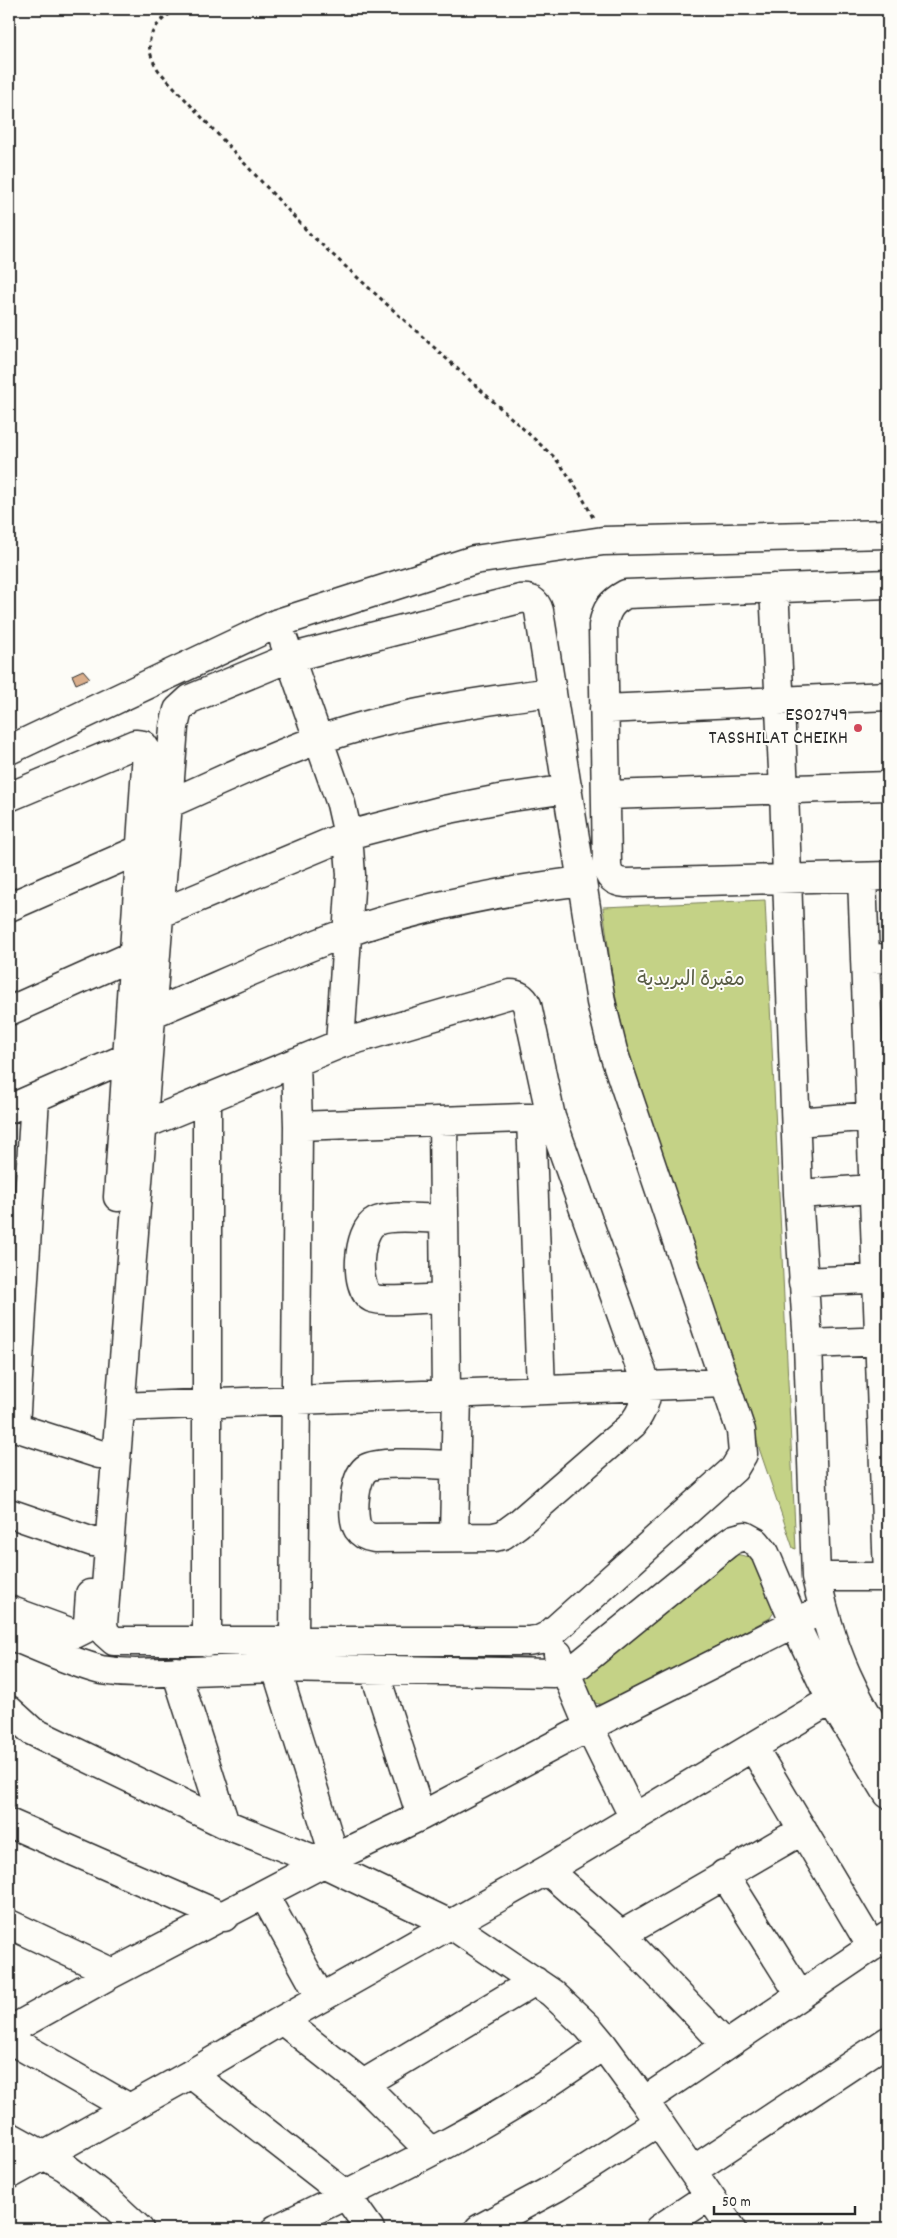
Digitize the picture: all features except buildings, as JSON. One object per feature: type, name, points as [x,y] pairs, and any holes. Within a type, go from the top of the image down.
[{"type":"street","points":[[9,750],[278,623],[474,560],[603,541],[888,534]]},
{"type":"street","points":[[816,1577],[888,1576],[875,876],[618,882],[612,879],[608,872],[603,626],[605,612],[614,601],[626,594],[888,584]]},
{"type":"street","points":[[774,588],[778,701],[784,790],[798,1194],[808,1344],[816,1577],[823,1608],[852,1687],[888,1750]]},
{"type":"street","points":[[525,598],[535,603],[539,611],[602,1002],[613,1051],[743,1439],[743,1454],[740,1462],[549,1635],[541,1639],[528,1641],[118,1642],[110,1639],[105,1633],[103,1624],[175,718],[183,704],[289,658],[525,598]]},
{"type":"street","points":[[278,623],[341,804],[348,835],[351,857],[340,1044]]},
{"type":"street","points":[[168,804],[318,740],[428,712],[552,692]]},
{"type":"street","points":[[604,709],[888,696]]},
{"type":"street","points":[[9,797],[135,744],[142,745],[147,755],[139,850],[128,1057],[88,1623],[85,1630],[75,1634],[9,1610]]},
{"type":"street","points":[[607,795],[888,786]]},
{"type":"street","points":[[160,914],[348,835],[444,810],[505,798],[568,789]]},
{"type":"street","points":[[9,907],[139,850]]},
{"type":"street","points":[[151,1014],[347,933],[464,900],[510,891],[582,881]]},
{"type":"street","points":[[9,1011],[134,956]]},
{"type":"street","points":[[143,1125],[340,1044],[516,994],[528,1005],[541,1117],[541,1390]]},
{"type":"street","points":[[9,1109],[128,1057]]},
{"type":"street","points":[[294,1642],[298,1126],[296,1062]]},
{"type":"street","points":[[35,1098],[12,1426],[99,1454]]},
{"type":"street","points":[[206,1642],[207,1098]]},
{"type":"street","points":[[796,1122],[880,1115]]},
{"type":"street","points":[[298,1126],[541,1117]]},
{"type":"street","points":[[455,1465],[380,1464],[366,1468],[357,1480],[355,1516],[359,1531],[368,1537],[454,1538],[494,1537],[511,1530],[633,1424],[642,1411],[647,1386],[541,1117]]},
{"type":"street","points":[[443,1121],[445,1298],[455,1465],[454,1538]]},
{"type":"street","points":[[798,1194],[881,1189]]},
{"type":"street","points":[[444,1219],[382,1219],[370,1224],[363,1236],[360,1279],[363,1291],[378,1300],[445,1298]]},
{"type":"street","points":[[803,1282],[883,1278]]},
{"type":"street","points":[[808,1344],[884,1341]]},
{"type":"street","points":[[120,1406],[725,1383]]},
{"type":"street","points":[[9,1513],[93,1542]]},
{"type":"street","points":[[9,1635],[102,1670],[136,1673],[276,1668],[553,1673],[565,1671],[580,1664],[727,1544],[740,1537],[751,1538],[761,1546],[831,1700],[888,1794]]},
{"type":"street","points":[[9,2031],[113,1973],[823,1608]]},
{"type":"street","points":[[549,1635],[589,1727],[634,1818]]},
{"type":"street","points":[[276,1668],[329,1861]]},
{"type":"street","points":[[176,1671],[225,1824]]},
{"type":"street","points":[[374,1671],[421,1816]]},
{"type":"street","points":[[9,2175],[191,2074],[282,2020],[547,1870],[831,1700]]},
{"type":"street","points":[[9,1710],[32,1731],[225,1824],[329,1861],[450,1924],[535,1982],[570,2009],[603,2045],[732,2229]]},
{"type":"street","points":[[480,2229],[558,2187],[651,2111],[726,2045],[880,1942],[803,1830],[753,1747]]},
{"type":"street","points":[[9,1823],[224,1916]]},
{"type":"street","points":[[621,1936],[724,1874],[803,1830]]},
{"type":"street","points":[[547,1870],[621,1936],[726,2045]]},
{"type":"street","points":[[724,1874],[800,1995]]},
{"type":"street","points":[[264,1896],[321,1998]]},
{"type":"street","points":[[9,1924],[113,1973]]},
{"type":"street","points":[[363,2084],[535,1982]]},
{"type":"street","points":[[282,2020],[363,2084],[430,2151]]},
{"type":"street","points":[[9,2039],[129,2108]]},
{"type":"street","points":[[692,2171],[888,2041]]},
{"type":"street","points":[[276,2229],[346,2195],[522,2101],[603,2045]]},
{"type":"street","points":[[191,2074],[346,2195],[370,2229]]},
{"type":"street","points":[[9,2136],[87,2183],[139,2229]]},
{"type":"street","points":[[659,2229],[709,2196]]},
{"type":"path","points":[[177,9],[155,26],[148,44],[152,59],[159,71],[310,234],[554,458],[565,470],[582,495],[603,541]]},
{"type":"green space","name":"مقبرة البريدية","points":[[765,900],[796,1549],[793,1548],[633,1078],[613,984],[603,907]]},
{"type":"green space","points":[[730,1553],[750,1557],[757,1566],[774,1612],[770,1618],[604,1705],[595,1703],[582,1675]]},
{"type":"place","name":"ES02749 TASSHILAT CHEIKH","points":[[858,728]]}]
